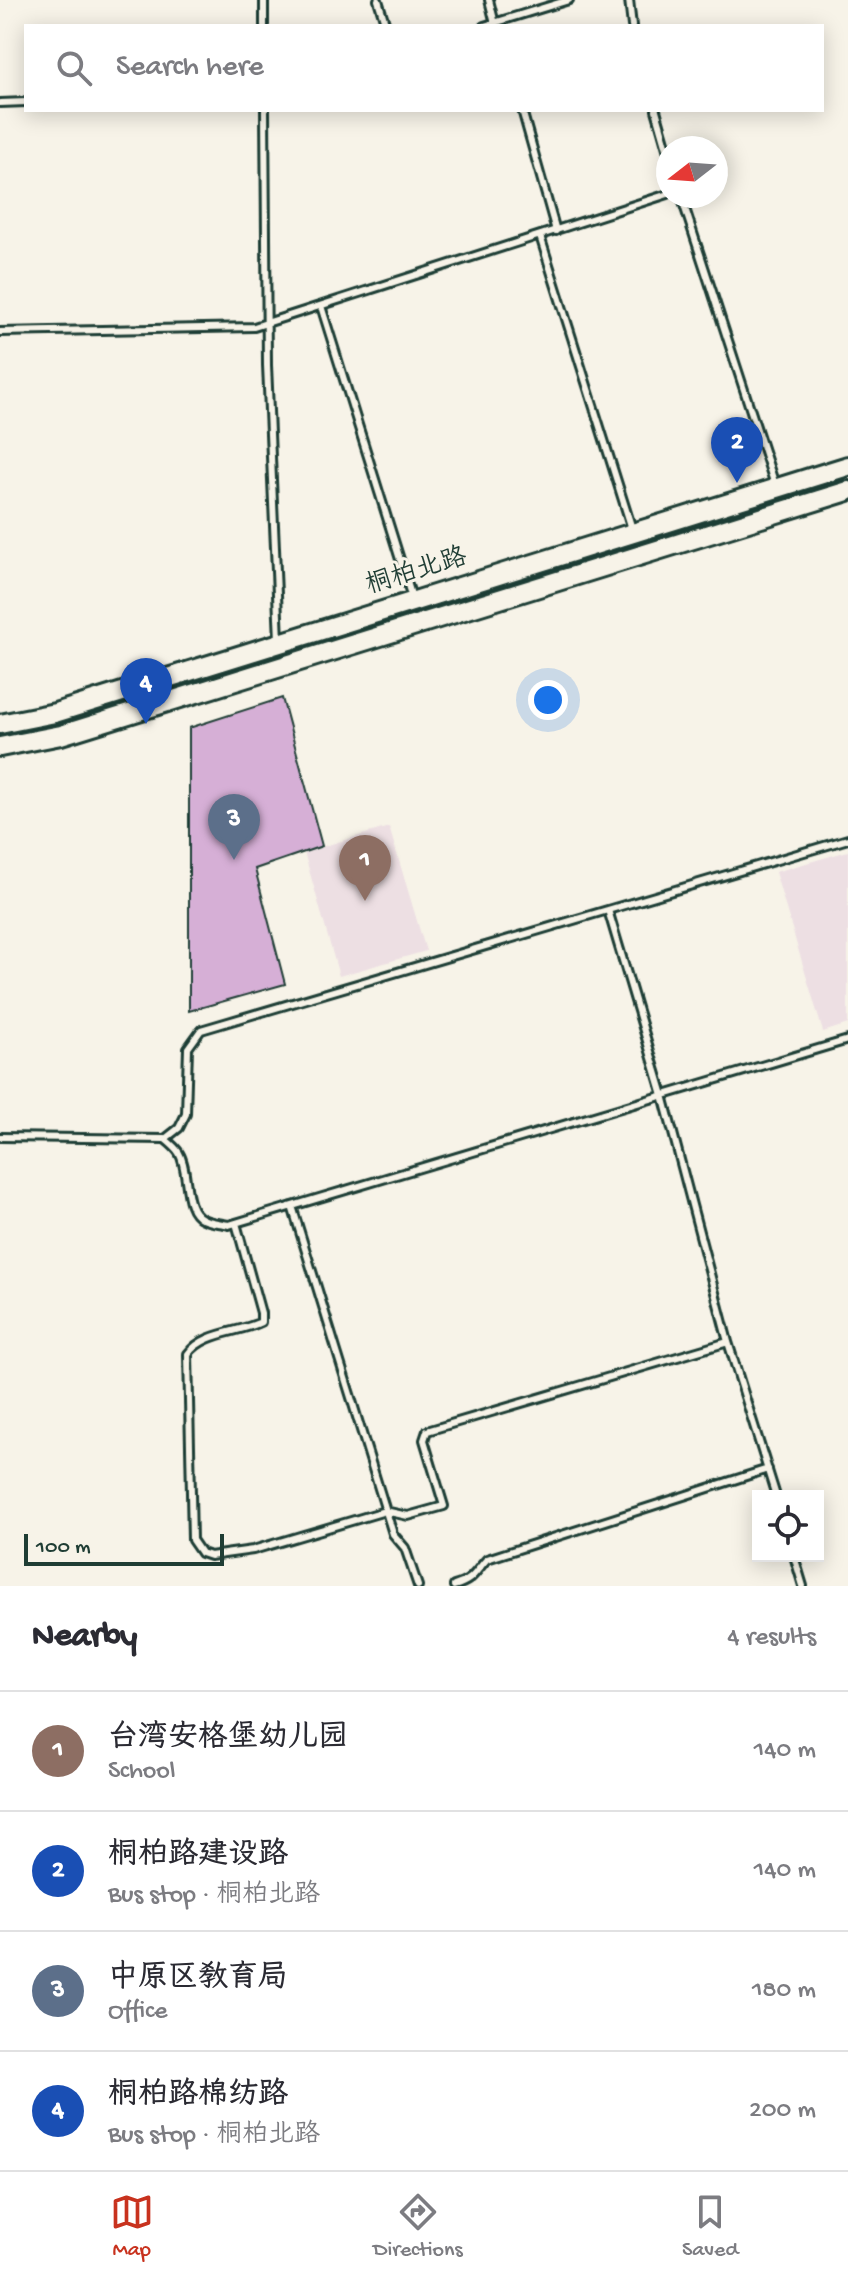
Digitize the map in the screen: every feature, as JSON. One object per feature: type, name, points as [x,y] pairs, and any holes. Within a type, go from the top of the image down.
[{"type":"main road","name":"桐柏北路","points":[[0,724],[55,713],[848,466]]},
{"type":"main road","name":"桐柏北路","points":[[0,747],[61,735],[848,491]]},
{"type":"lane","points":[[264,0],[264,24]]},
{"type":"lane","points":[[378,0],[385,24]]},
{"type":"lane","points":[[489,0],[495,24],[569,0]]},
{"type":"lane","points":[[629,0],[632,24]]},
{"type":"lane","points":[[0,103],[24,102]]},
{"type":"lane","points":[[265,112],[266,324],[279,643]]},
{"type":"lane","points":[[523,112],[556,231]]},
{"type":"lane","points":[[657,112],[663,136]]},
{"type":"lane","points":[[0,332],[254,327],[656,198]]},
{"type":"lane","points":[[685,208],[776,488]]},
{"type":"lane","points":[[540,236],[633,533]]},
{"type":"lane","points":[[321,306],[413,601]]},
{"type":"lane","points":[[0,1137],[165,1139],[179,1128],[186,1114],[188,1048],[201,1030],[848,839]]},
{"type":"lane","points":[[608,910],[663,1095],[728,1342],[774,1490]]},
{"type":"lane","points":[[165,1139],[179,1153],[195,1214],[229,1225],[848,1040]]},
{"type":"lane","points":[[292,1206],[385,1511],[393,1534],[405,1548],[418,1586]]},
{"type":"lane","points":[[236,1223],[261,1322],[203,1340],[193,1346],[188,1354],[192,1540],[201,1553],[210,1556],[253,1550],[385,1511],[408,1516],[444,1506],[424,1440],[427,1431],[728,1342]]},
{"type":"lane","points":[[454,1586],[474,1577],[487,1559],[768,1469]]},
{"type":"lane","points":[[796,1562],[803,1586]]},
{"type":"shaded area","points":[[389,827],[426,951],[339,976],[304,852]]},
{"type":"shaded area","points":[[848,851],[848,1024],[823,1032],[775,872]]},
{"type":"building","points":[[282,698],[322,846],[255,869],[285,984],[189,1011],[189,728]]},
{"type":"place","name":"桐柏路建设路","points":[[737,483]]},
{"type":"place","name":"桐柏路棉纺路","points":[[146,724]]},
{"type":"place","name":"中原区教育局","points":[[234,860]]},
{"type":"place","name":"台湾安格堡幼儿园","points":[[365,901]]}]
